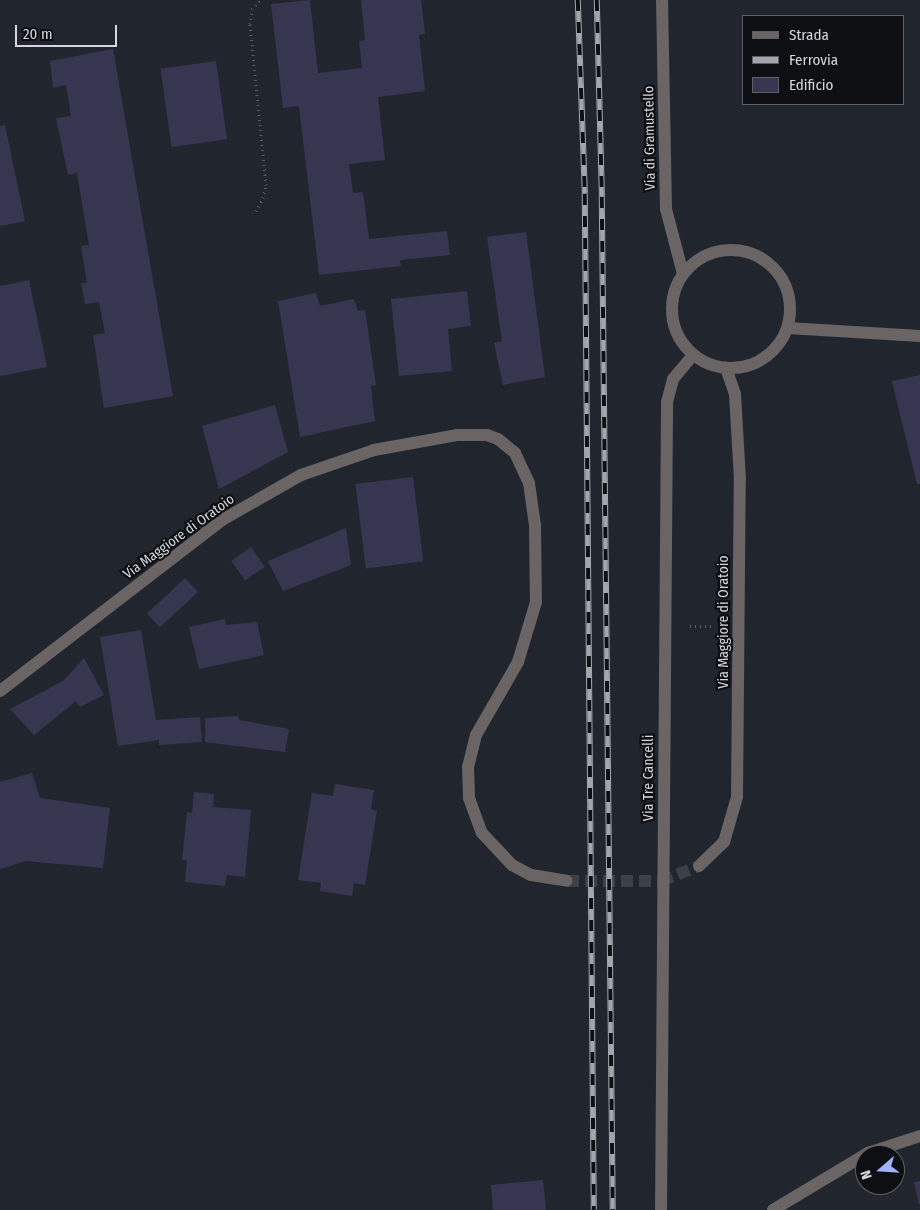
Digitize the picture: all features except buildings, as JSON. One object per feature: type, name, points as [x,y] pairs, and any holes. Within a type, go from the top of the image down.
[{"type":"street","name":"Via di Gramustello","points":[[662,0],[666,209],[682,274]]},
{"type":"street","points":[[720,251],[748,252],[765,260],[778,274],[787,290],[790,309],[788,328],[768,355],[754,364],[726,368],[707,363],[693,355],[682,342],[673,317],[675,290],[682,274],[695,262],[720,251]]},
{"type":"street","points":[[788,328],[920,336]]},
{"type":"street","name":"Via Tre Cancelli","points":[[661,1210],[667,402],[673,379],[693,355]]},
{"type":"street","name":"Via Maggiore di Oratoio","points":[[700,866],[719,849],[734,815],[739,626],[738,431],[735,394],[726,368]]},
{"type":"street","name":"Via Maggiore di Oratoio","points":[[0,691],[222,520],[301,475],[374,450],[457,435],[488,435],[498,439],[515,453],[529,483],[535,525],[536,602],[518,662],[476,734],[468,767],[469,798],[482,833],[512,865],[531,876],[567,881]]},
{"type":"street","points":[[773,1210],[868,1153],[920,1136]]},
{"type":"path","points":[[256,211],[263,198],[266,185],[250,24],[252,9],[260,0]]},
{"type":"path","points":[[664,626],[739,626]]},
{"type":"tunnel","points":[[567,881],[661,881],[699,866]]},
{"type":"railway","points":[[578,0],[585,194],[594,1210]]},
{"type":"railway","points":[[597,0],[602,197],[613,1210]]}]
